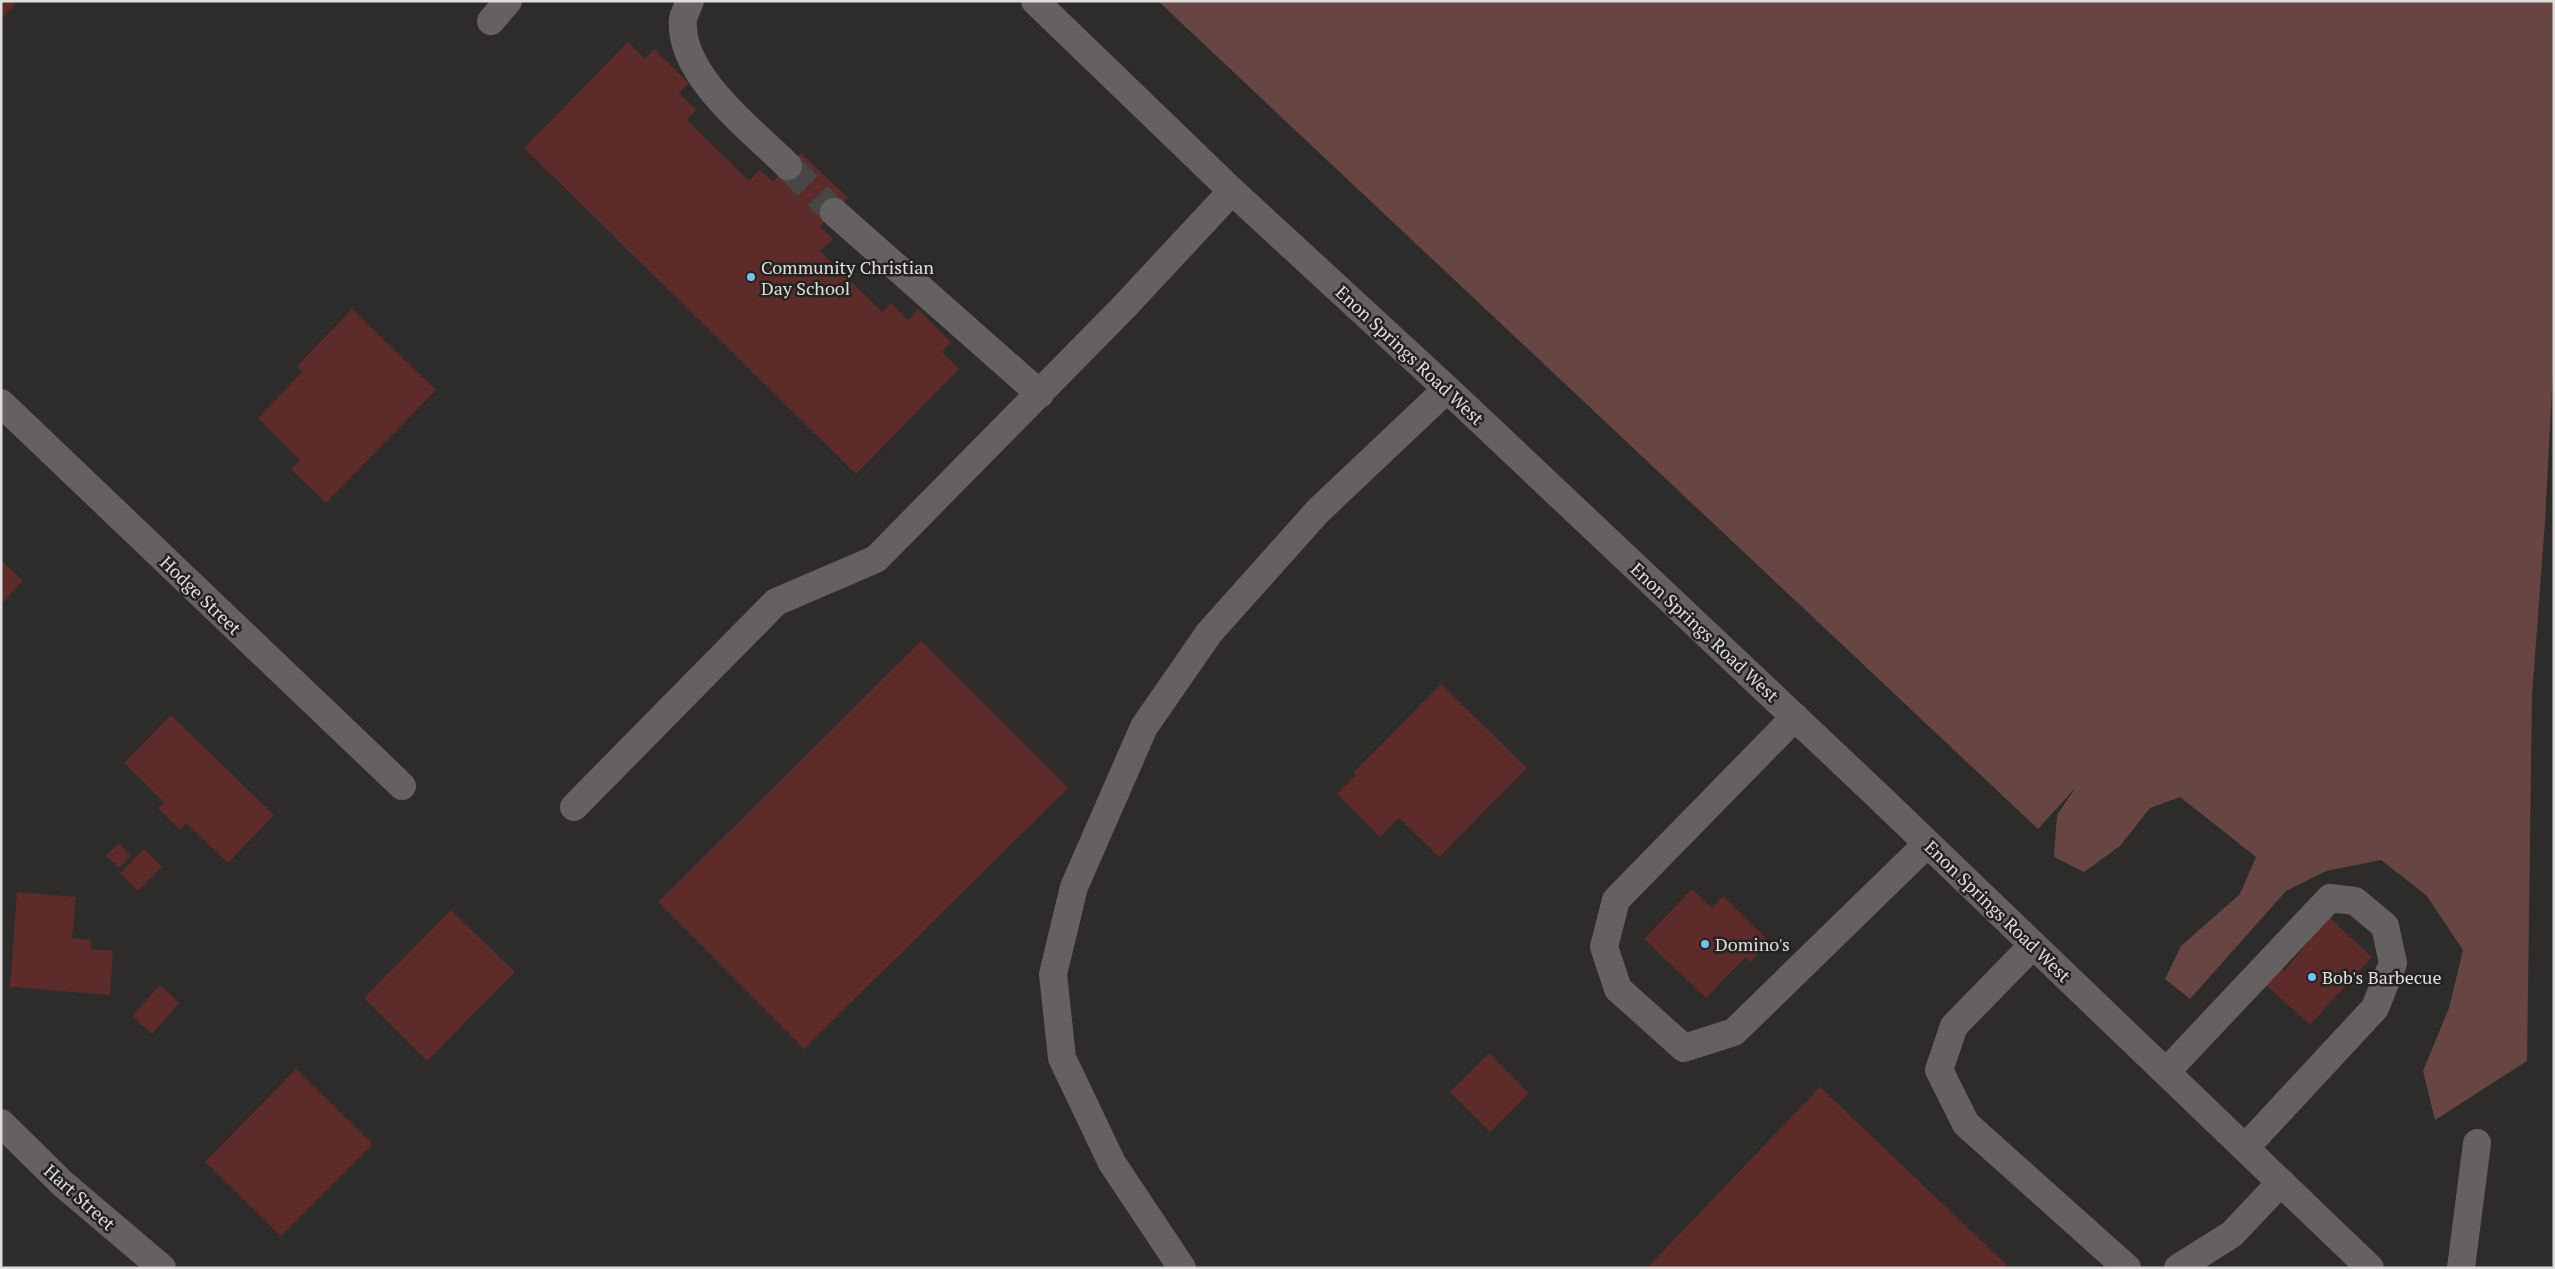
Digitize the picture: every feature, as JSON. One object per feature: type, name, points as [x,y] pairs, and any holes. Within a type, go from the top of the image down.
[{"type":"street","points":[[690,1],[683,18],[685,37],[689,55],[705,84],[788,166]]},
{"type":"street","name":"Enon Springs Road West","points":[[1035,1],[1232,191],[1447,389],[1796,717],[2370,1268]]},
{"type":"street","points":[[574,808],[776,602],[876,559],[1040,394],[1232,191]]},
{"type":"street","points":[[834,212],[1040,394]]},
{"type":"street","points":[[1182,1268],[1112,1163],[1062,1058],[1053,974],[1074,888],[1144,727],[1209,633],[1318,511],[1447,389]]},
{"type":"street","name":"Hodge Street","points":[[1,403],[402,786]]},
{"type":"street","points":[[1796,717],[1616,900],[1604,947],[1618,990],[1684,1048],[1734,1032],[1927,844]]},
{"type":"street","points":[[2166,1072],[2330,898],[2355,901],[2385,926],[2393,963],[2375,1008],[2245,1148]]},
{"type":"street","points":[[2033,945],[1954,1026],[1939,1070],[1966,1124],[2127,1268]]},
{"type":"street","name":"Hart Street","points":[[1,1123],[63,1184],[162,1268]]},
{"type":"street","points":[[2461,1268],[2477,1143]]},
{"type":"street","points":[[2178,1268],[2232,1234],[2281,1182]]},
{"type":"shaded area","points":[[1158,1],[2554,1],[2554,351],[2545,521],[2532,696],[2527,1061],[2435,1120],[2423,1071],[2449,1008],[2463,950],[2426,895],[2381,860],[2326,871],[2286,891],[2190,999],[2165,979],[2181,946],[2240,894],[2256,857],[2180,797],[2150,808],[2120,846],[2084,872],[2054,857],[2057,815],[2076,787],[2038,829]]},
{"type":"building","points":[[1,1],[18,1],[1,19]]},
{"type":"building","name":"Community Christian Day School","points":[[628,42],[645,59],[654,49],[689,83],[679,93],[696,110],[687,120],[749,181],[760,170],[773,181],[801,153],[848,198],[820,226],[833,239],[820,251],[882,312],[891,303],[908,320],[918,309],[951,342],[942,352],[959,369],[856,474],[524,148]]},
{"type":"building","points":[[352,309],[436,390],[326,503],[291,469],[300,460],[258,418],[302,372],[297,366]]},
{"type":"building","points":[[1,560],[23,581],[1,604]]},
{"type":"building","points":[[921,641],[1068,788],[804,1049],[658,902]]},
{"type":"building","points":[[1441,684],[1527,768],[1439,857],[1399,818],[1380,837],[1337,794],[1356,775],[1354,772]]},
{"type":"building","points":[[171,715],[274,815],[228,863],[186,823],[180,830],[158,808],[164,802],[124,763]]},
{"type":"building","points":[[119,843],[131,856],[119,868],[106,856]]},
{"type":"building","points":[[144,849],[162,867],[138,891],[120,873]]},
{"type":"building","name":"Domino's","points":[[1692,889],[1712,908],[1723,896],[1766,938],[1756,948],[1760,952],[1750,962],[1746,957],[1706,998],[1644,939]]},
{"type":"building","points":[[17,892],[76,897],[72,938],[91,940],[91,949],[113,951],[110,995],[10,987]]},
{"type":"building","points":[[451,910],[515,972],[427,1061],[364,998]]},
{"type":"building","name":"Bob's Barbecue","points":[[2329,917],[2372,957],[2310,1025],[2265,984],[2280,967],[2284,971]]},
{"type":"building","points":[[160,985],[179,1003],[152,1034],[132,1016]]},
{"type":"building","points":[[1489,1053],[1529,1093],[1490,1132],[1450,1092]]},
{"type":"building","points":[[296,1069],[373,1144],[281,1236],[205,1162]]},
{"type":"building","points":[[1820,1087],[2006,1264],[2003,1268],[1647,1268]]},
{"type":"tunnel","points":[[788,166],[834,212]]},
{"type":"place","name":"Community Christian Day School","points":[[751,277]]},
{"type":"place","name":"Domino's","points":[[1705,944]]},
{"type":"place","name":"Bob's Barbecue","points":[[2312,977]]}]
